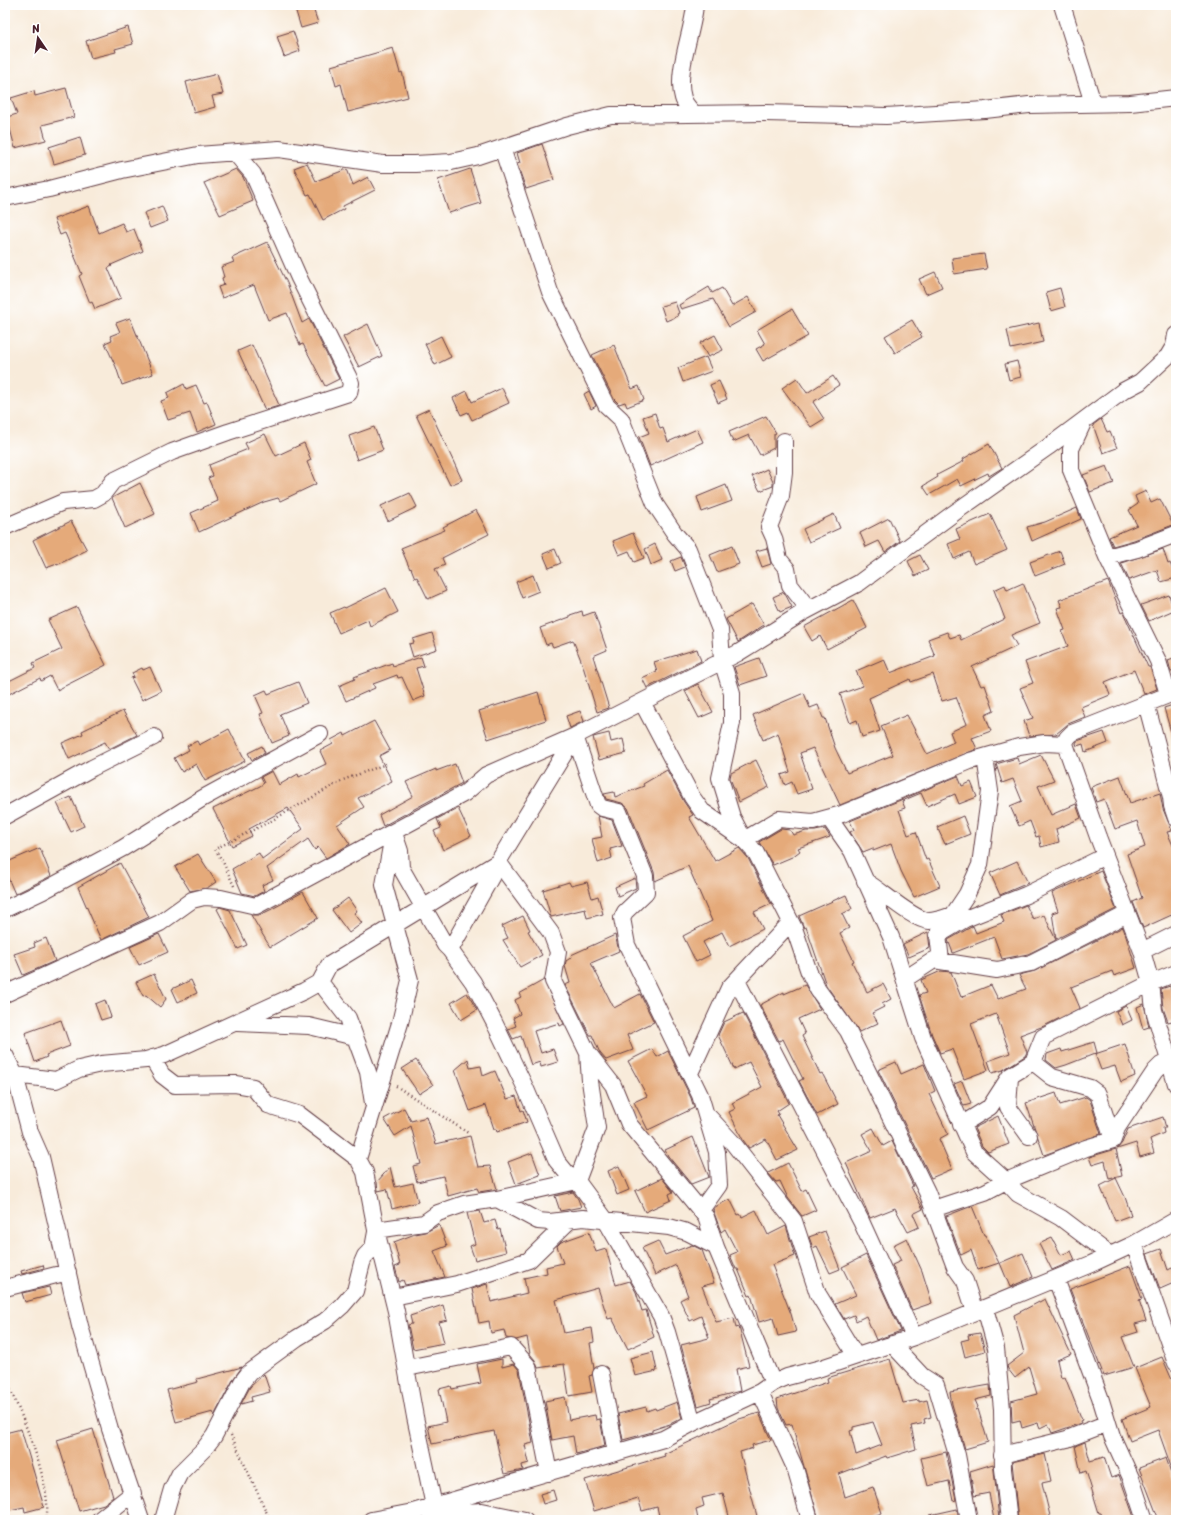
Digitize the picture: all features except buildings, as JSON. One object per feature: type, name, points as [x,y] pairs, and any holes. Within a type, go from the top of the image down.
[{"type":"street","points":[[693,113],[683,98],[682,77],[689,32],[694,18],[694,5]]},
{"type":"street","points":[[1062,5],[1093,104]]},
{"type":"street","points":[[5,198],[49,189],[122,170],[198,155],[236,154],[279,150],[383,164],[451,162],[478,156],[567,126],[611,115],[765,113],[886,116],[985,110],[1029,105],[1130,103],[1176,98]]},
{"type":"street","points":[[502,148],[550,292],[606,405],[621,419],[655,504],[675,534],[688,549],[720,630],[722,661],[732,694],[732,716],[720,778],[732,816],[744,840]]},
{"type":"street","points":[[5,527],[57,504],[94,498],[102,494],[114,481],[172,452],[228,432],[350,393],[351,383],[348,376],[299,278],[253,174],[236,154]]},
{"type":"street","points":[[5,994],[160,923],[192,900],[221,898],[256,906],[345,857],[394,833],[465,793],[486,775],[575,736],[738,653],[804,612],[859,583],[1123,391],[1140,382],[1168,356],[1174,346],[1176,335]]},
{"type":"street","points":[[1085,420],[1071,449],[1071,470],[1107,557],[1172,693],[1072,733],[1067,738],[1065,744],[1105,856],[1142,951],[1151,983],[1154,1010],[1172,1060],[1176,1084]]},
{"type":"street","points":[[784,441],[784,472],[781,496],[769,527],[774,538],[779,559],[787,569],[790,585],[804,603],[804,612]]},
{"type":"street","points":[[1107,557],[1137,549],[1176,534]]},
{"type":"street","points":[[642,702],[692,797],[702,812],[744,840],[756,853],[802,949],[809,972],[818,990],[848,1031],[927,1192],[955,1267],[965,1281],[980,1310],[996,1348],[1002,1409],[1002,1455],[1010,1520]]},
{"type":"street","points":[[1146,703],[1176,818]]},
{"type":"street","points":[[5,909],[43,891],[122,848],[203,798],[320,734]]},
{"type":"street","points":[[10,1076],[56,1080],[79,1069],[101,1064],[152,1058],[164,1055],[320,982],[329,965],[498,862],[575,736]]},
{"type":"street","points":[[575,736],[598,805],[602,808],[619,812],[645,876],[646,892],[625,912],[622,918],[628,944],[700,1095],[717,1152],[719,1185],[701,1210]]},
{"type":"street","points":[[5,816],[92,768],[154,737]]},
{"type":"street","points":[[744,840],[779,819],[813,822],[829,818],[970,760],[1019,747],[1045,743],[1065,744]]},
{"type":"street","points":[[928,921],[953,915],[967,894],[980,865],[990,791],[985,757]]},
{"type":"street","points":[[829,818],[852,851],[891,937],[923,1038],[974,1152],[1018,1194],[1062,1218],[1110,1255]]},
{"type":"street","points":[[394,833],[400,851],[401,868],[445,945],[472,982],[494,1022],[525,1087],[557,1161],[566,1172],[577,1181],[605,1219],[661,1316],[693,1423]]},
{"type":"street","points":[[358,1160],[410,980],[384,885],[394,833]]},
{"type":"street","points":[[938,935],[965,919],[1026,895],[1070,872],[1090,865],[1105,856]]},
{"type":"street","points":[[450,950],[499,863],[551,933],[558,952],[553,981],[588,1053],[612,1085],[629,1124],[706,1217],[795,1468],[810,1520]]},
{"type":"street","points":[[865,881],[877,888],[907,911],[928,921],[938,935],[941,961]]},
{"type":"street","points":[[905,979],[934,960],[997,970],[1030,962],[1127,914]]},
{"type":"street","points":[[690,1073],[729,988],[790,923]]},
{"type":"street","points":[[1142,951],[1176,934]]},
{"type":"street","points":[[961,1125],[990,1107],[1010,1076],[1033,1062],[1043,1037],[1151,983],[1176,973]]},
{"type":"street","points":[[736,981],[861,1221],[914,1337]]},
{"type":"street","points":[[320,982],[348,1018],[368,1072],[374,1107]]},
{"type":"street","points":[[234,1023],[309,1026],[355,1037]]},
{"type":"street","points":[[577,1181],[597,1128],[590,1081],[588,1053]]},
{"type":"street","points":[[5,1055],[10,1076],[30,1132],[41,1157],[80,1326],[108,1422],[141,1520]]},
{"type":"street","points":[[152,1058],[162,1076],[175,1085],[235,1084],[253,1087],[268,1105],[300,1114],[358,1160],[365,1172],[376,1230],[393,1296],[435,1513]]},
{"type":"street","points":[[1113,1140],[1117,1128],[1155,1071],[1161,1065],[1172,1060]]},
{"type":"street","points":[[1033,1062],[1052,1077],[1090,1088],[1098,1094],[1113,1140]]},
{"type":"street","points":[[1010,1076],[1008,1107],[1029,1136]]},
{"type":"street","points":[[706,1114],[733,1143],[794,1222],[818,1294],[856,1356]]},
{"type":"street","points":[[934,1209],[985,1192],[1006,1181],[1086,1148],[1113,1140]]},
{"type":"street","points":[[376,1230],[424,1223],[438,1213],[458,1206],[577,1181]]},
{"type":"street","points":[[497,1199],[538,1221],[550,1222],[571,1219],[605,1219],[669,1227],[687,1232],[716,1247]]},
{"type":"street","points":[[393,1296],[456,1284],[529,1260],[571,1219]]},
{"type":"street","points":[[435,1513],[549,1474],[663,1439],[787,1377],[914,1337],[1056,1279],[1110,1255],[1134,1244],[1176,1220]]},
{"type":"street","points":[[163,1520],[172,1489],[180,1473],[204,1449],[214,1436],[242,1382],[250,1373],[297,1338],[325,1322],[354,1291],[365,1256],[373,1248],[376,1230]]},
{"type":"street","points":[[1134,1244],[1176,1363]]},
{"type":"street","points":[[5,1288],[68,1272]]},
{"type":"street","points":[[1056,1279],[1108,1423],[1131,1478],[1145,1520]]},
{"type":"street","points":[[892,1344],[922,1376],[936,1385],[940,1394],[957,1455],[969,1520]]},
{"type":"street","points":[[407,1368],[511,1347],[528,1366],[549,1474]]},
{"type":"street","points":[[601,1374],[616,1453]]},
{"type":"street","points":[[1002,1455],[1067,1439],[1108,1423]]},
{"type":"street","points":[[99,1520],[133,1493]]},
{"type":"street","points":[[371,1520],[414,1512],[435,1513],[482,1511],[525,1520]]},
{"type":"path","points":[[241,903],[223,862],[214,849],[271,820],[343,780],[386,764]]},
{"type":"path","points":[[384,1073],[395,1086],[468,1132]]},
{"type":"path","points":[[5,1379],[15,1399],[35,1451],[47,1500],[46,1520]]},
{"type":"path","points":[[223,1418],[270,1520]]}]
